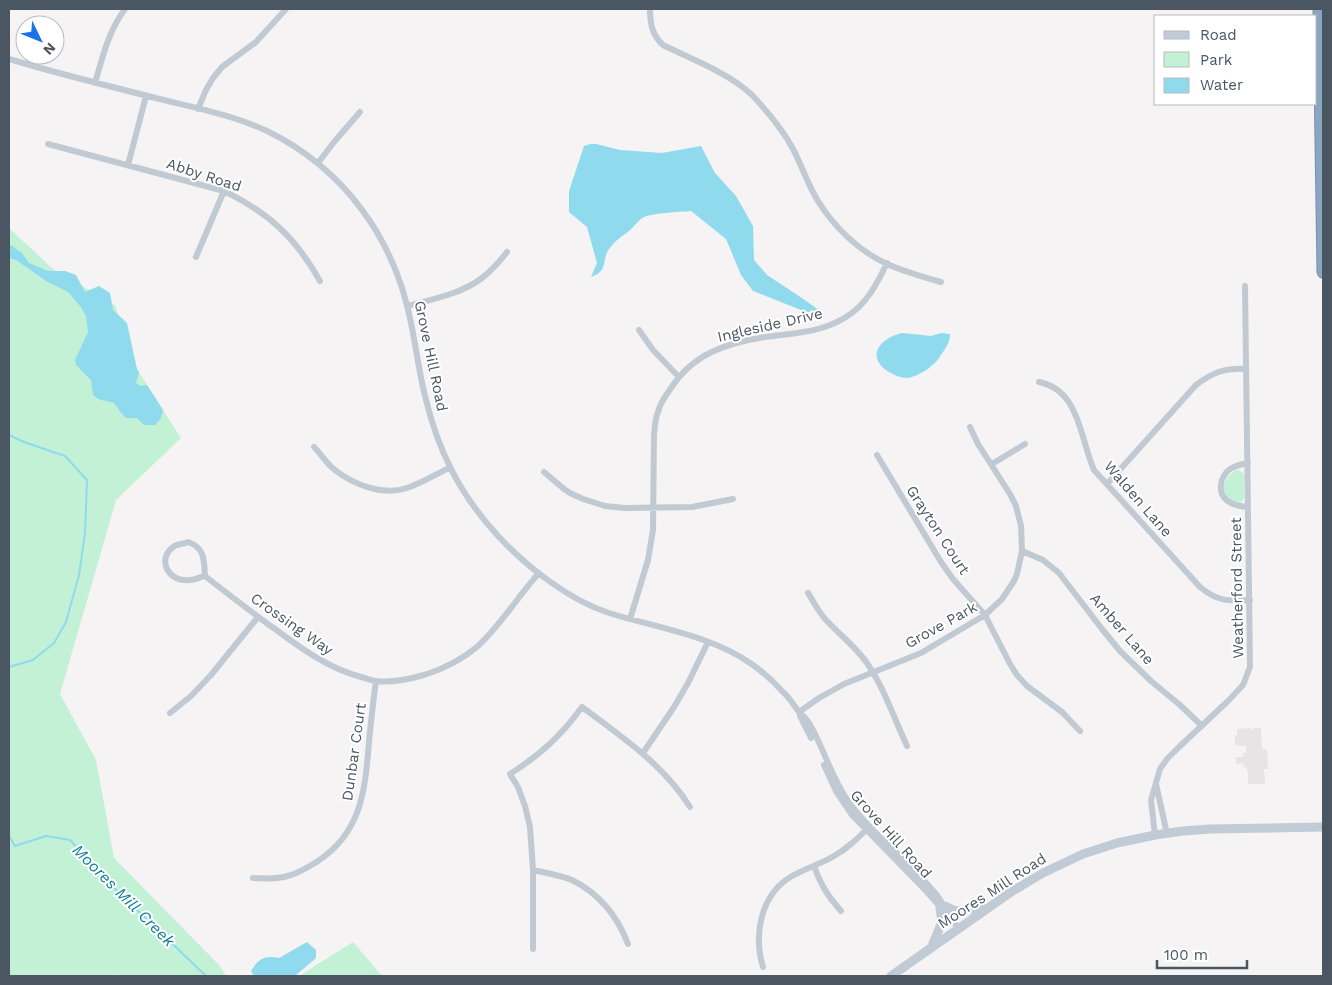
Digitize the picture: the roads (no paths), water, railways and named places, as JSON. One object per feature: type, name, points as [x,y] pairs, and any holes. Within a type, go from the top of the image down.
[{"type":"highway","points":[[1319,9],[1323,272]]},
{"type":"street","points":[[95,83],[110,32],[125,9]]},
{"type":"street","points":[[198,108],[209,84],[222,68],[256,42],[286,9]]},
{"type":"street","points":[[650,9],[651,27],[657,40],[663,45],[740,84],[760,104],[793,149],[817,200],[830,218],[856,244],[887,264],[941,282]]},
{"type":"street","name":"Grove Hill Road","points":[[9,59],[239,120],[266,130],[318,163],[346,190],[364,212],[392,261],[408,306],[424,395],[432,422],[449,468],[467,498],[485,521],[509,547],[560,589],[605,612],[680,632],[732,652],[768,677],[807,720],[843,794],[854,809],[868,827],[944,909],[958,928]]},
{"type":"street","points":[[128,165],[146,96]]},
{"type":"street","points":[[318,163],[360,112]]},
{"type":"street","name":"Abby Road","points":[[48,144],[224,191],[244,201],[278,226],[307,259],[320,281]]},
{"type":"street","points":[[196,257],[224,191]]},
{"type":"street","points":[[408,306],[446,296],[471,285],[483,277],[507,252]]},
{"type":"street","name":"Ingleside Drive","points":[[630,619],[648,560],[653,530],[654,434],[656,419],[660,406],[678,376],[704,357],[722,347],[820,329],[846,318],[867,298],[887,264]]},
{"type":"street","name":"Weatherford Street","points":[[1155,835],[1151,800],[1160,769],[1243,685],[1250,667],[1245,286]]},
{"type":"street","points":[[639,330],[652,350],[678,376]]},
{"type":"street","points":[[1107,484],[1196,385],[1212,374],[1222,370],[1232,368],[1246,369]]},
{"type":"street","name":"Walden Lane","points":[[1039,382],[1046,383],[1055,388],[1065,397],[1072,407],[1094,470],[1200,587],[1207,593],[1225,600],[1250,600]]},
{"type":"street","name":"Grove Park","points":[[799,712],[844,684],[921,653],[985,615],[1002,599],[1014,581],[1022,551],[1021,526],[1016,506],[970,427]]},
{"type":"street","points":[[992,464],[1025,444]]},
{"type":"street","points":[[314,447],[333,469],[352,481],[372,488],[386,490],[407,488],[449,468]]},
{"type":"street","name":"Grayton Court","points":[[877,454],[941,562],[953,579],[985,615],[1010,664],[1018,675],[1027,686],[1062,712],[1080,731]]},
{"type":"street","name":"Weatherford Street","points":[[1248,463],[1231,468],[1225,474],[1221,488],[1222,496],[1228,502],[1248,508]]},
{"type":"street","points":[[544,472],[564,489],[583,499],[604,506],[625,508],[701,506],[733,499]]},
{"type":"street","points":[[188,542],[194,544],[203,555],[205,576],[189,581],[176,579],[167,569],[166,563],[170,550],[174,546],[188,542]]},
{"type":"street","name":"Amber Lane","points":[[1022,551],[1049,563],[1059,573],[1120,651],[1202,726]]},
{"type":"street","name":"Crossing Way","points":[[205,576],[304,651],[342,671],[376,681],[412,678],[433,672],[465,655],[492,631],[539,573]]},
{"type":"street","points":[[808,593],[821,615],[858,651],[874,672],[907,746]]},
{"type":"street","points":[[170,713],[191,696],[211,675],[258,617]]},
{"type":"street","points":[[643,753],[684,691],[708,642]]},
{"type":"street","name":"Dunbar Court","points":[[253,878],[278,879],[306,869],[336,846],[349,829],[359,810],[366,782],[376,681]]},
{"type":"street","points":[[533,949],[533,870],[530,827],[518,787],[510,774],[532,760],[555,740],[582,707],[643,753],[662,771],[682,794],[690,807]]},
{"type":"street","points":[[1155,783],[1167,834]]},
{"type":"street","points":[[763,967],[759,952],[758,932],[767,902],[776,890],[787,880],[840,852],[854,842],[868,827]]},
{"type":"street","name":"Moores Mill Road","points":[[891,976],[1011,892],[1043,873],[1083,854],[1117,843],[1155,835],[1210,829],[1323,828]]},
{"type":"street","points":[[814,866],[821,885],[830,899],[842,911]]},
{"type":"street","points":[[533,870],[571,880],[590,891],[615,917],[628,944]]},
{"type":"street","points":[[932,946],[942,922],[944,909],[956,911],[988,908]]},
{"type":"water","points":[[590,144],[620,150],[662,153],[701,146],[715,173],[736,196],[753,226],[754,260],[767,275],[820,311],[806,312],[753,291],[741,275],[726,239],[691,211],[666,213],[642,218],[611,246],[602,269],[597,275],[591,277],[597,263],[587,227],[569,212],[569,191],[584,146]]},
{"type":"water","points":[[9,244],[22,253],[29,263],[48,271],[65,271],[76,275],[85,292],[99,286],[110,293],[113,310],[127,323],[139,373],[136,383],[140,386],[147,385],[163,410],[161,418],[155,425],[144,425],[137,418],[126,418],[114,403],[98,399],[93,395],[91,380],[76,365],[75,360],[88,332],[86,316],[68,292],[46,281],[16,260],[9,258]]},
{"type":"water","points":[[902,333],[931,336],[941,333],[950,334],[949,341],[938,360],[928,369],[907,378],[889,372],[878,360],[877,354],[878,348],[882,343],[894,335]]},
{"type":"water","points":[[307,942],[316,950],[316,958],[295,976],[254,976],[251,971],[256,963],[262,959],[270,957],[279,958]]},
{"type":"waterway","name":"Moores Mill Creek","points":[[9,435],[65,456],[87,480],[85,533],[79,575],[66,622],[54,643],[33,660],[9,667]]},
{"type":"waterway","name":"Moores Mill Creek","points":[[9,836],[15,846],[46,836],[70,840],[112,886],[206,976]]}]
